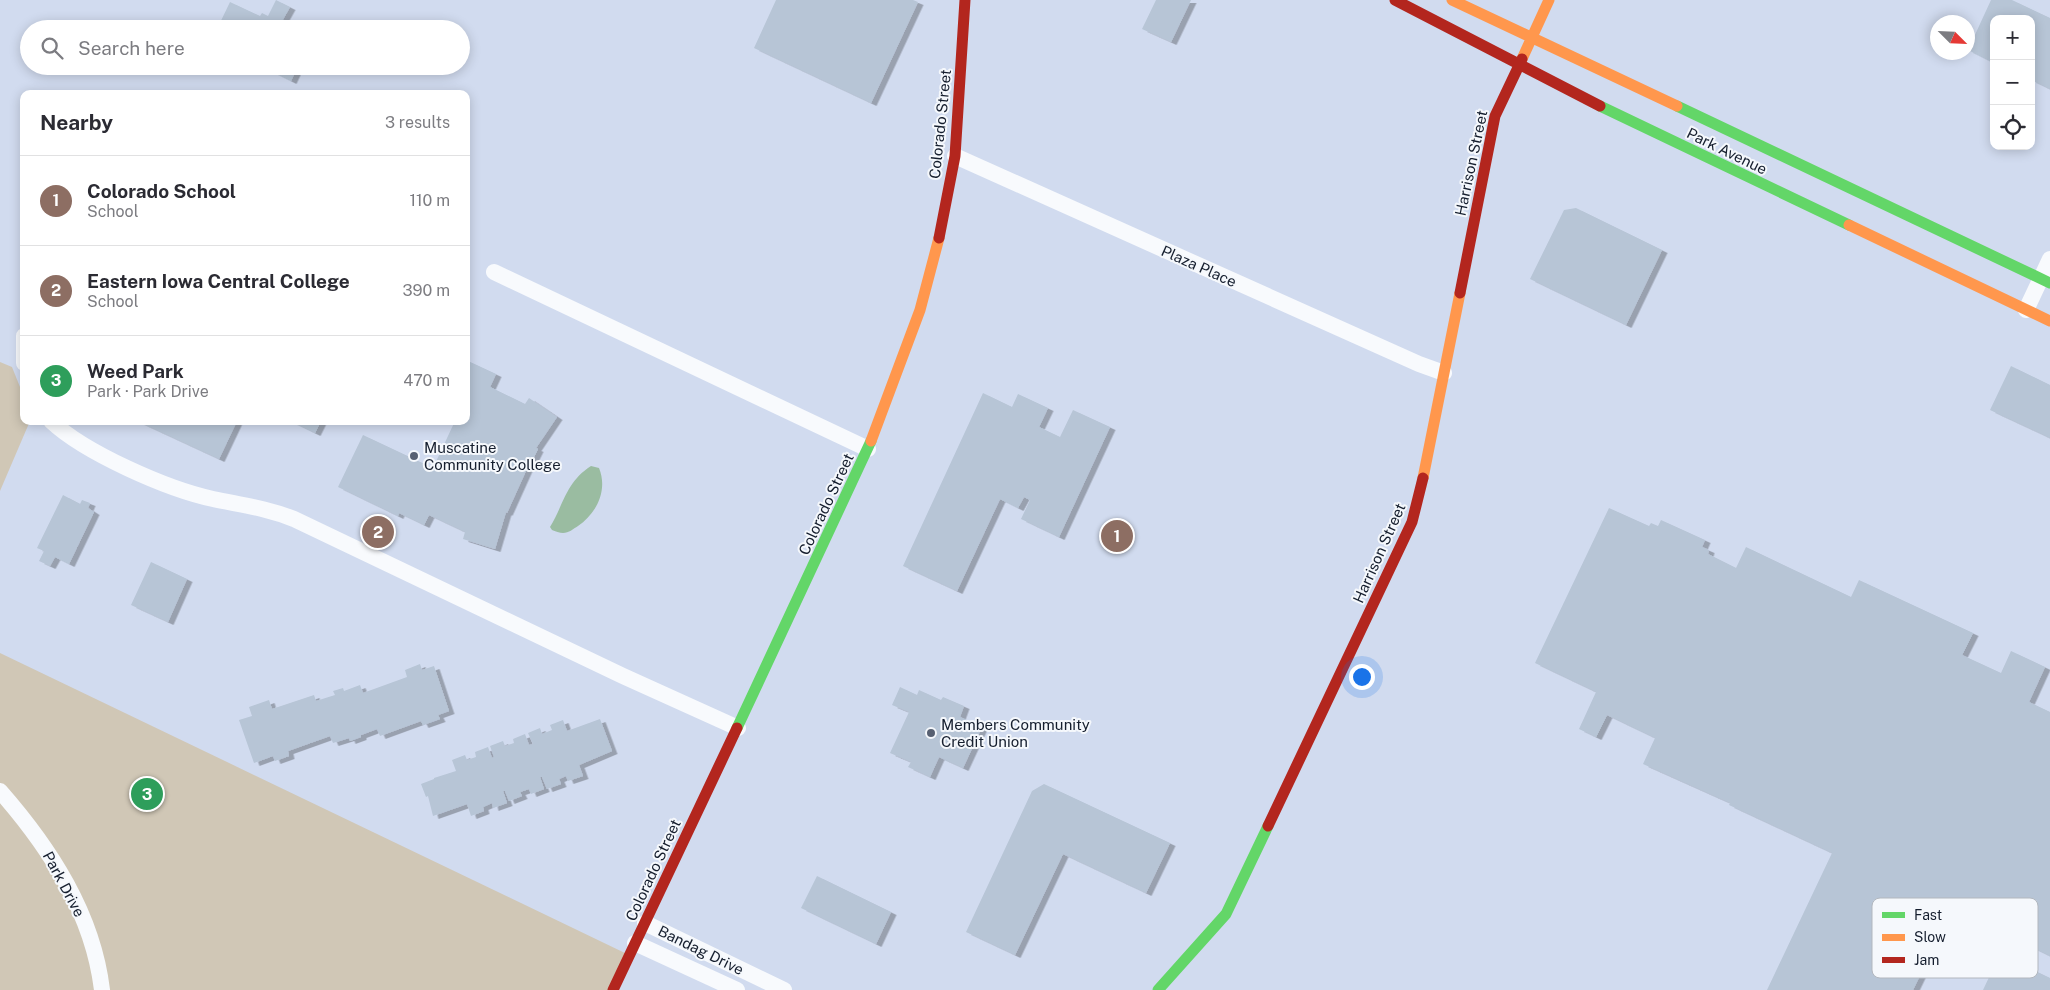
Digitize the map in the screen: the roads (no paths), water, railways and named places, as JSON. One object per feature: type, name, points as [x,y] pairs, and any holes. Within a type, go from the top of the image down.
[{"type":"street","name":"Colorado Street","points":[[613,990],[868,449],[920,310],[936,252],[954,156],[965,0]]},
{"type":"street","name":"Park Avenue","points":[[1396,0],[1518,65],[1655,133],[2050,321]]},
{"type":"street","name":"Park Avenue","points":[[1452,0],[2046,281]]},
{"type":"street","name":"Harrison Street","points":[[1158,990],[1226,914],[1412,522],[1421,490],[1495,116],[1549,0]]},
{"type":"street","name":"Plaza Place","points":[[954,156],[1419,364],[1444,373]]},
{"type":"street","points":[[2026,310],[2046,281],[2050,259]]},
{"type":"street","points":[[494,272],[868,449]]},
{"type":"street","points":[[57,425],[72,438],[97,452],[187,492],[212,499],[255,506],[294,519],[623,676],[738,728]]},
{"type":"street","name":"Park Drive","points":[[0,792],[24,819],[55,861],[75,899],[86,925],[98,964],[102,990]]},
{"type":"street","name":"Bandag Drive","points":[[645,923],[784,990]]},
{"type":"street","name":"Bandag Drive","points":[[635,942],[737,990]]},
{"type":"place","name":"Muscatine Community College","points":[[414,456]]},
{"type":"place","name":"Eastern Iowa Central College","points":[[378,532]]},
{"type":"place","name":"Colorado School","points":[[1117,536]]},
{"type":"place","name":"Members Community Credit Union","points":[[931,733]]},
{"type":"place","name":"Weed Park","points":[[147,794]]}]
